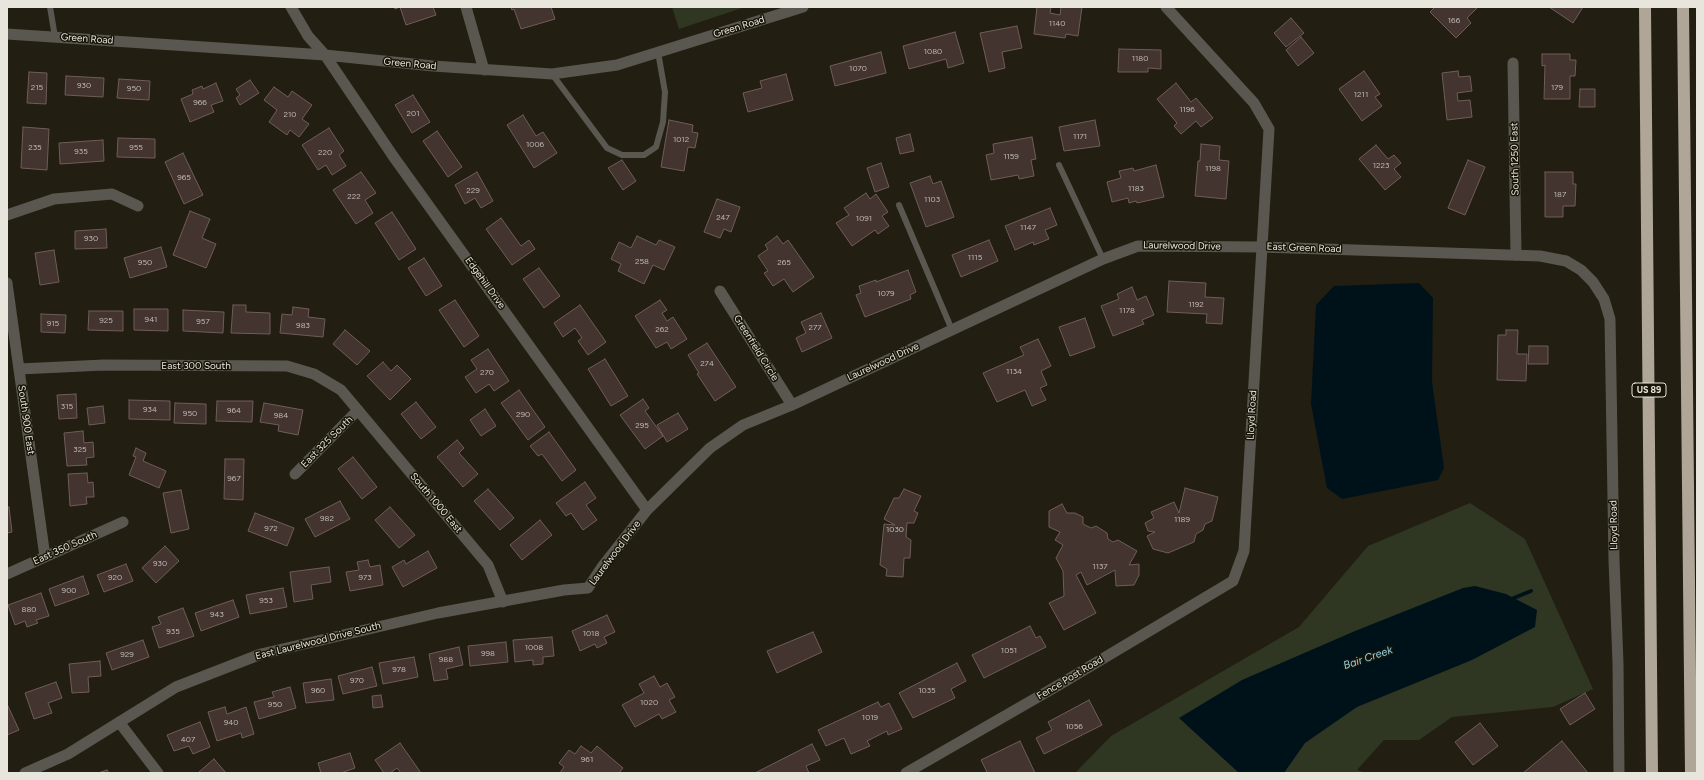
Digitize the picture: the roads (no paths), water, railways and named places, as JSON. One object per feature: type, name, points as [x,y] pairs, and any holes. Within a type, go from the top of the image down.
[{"type":"highway","name":"US 89","points":[[1645,7],[1652,773]]},
{"type":"highway","points":[[1683,7],[1691,773]]},
{"type":"street","name":"Edgehill Drive","points":[[291,7],[308,36],[325,55],[393,156],[647,510]]},
{"type":"street","points":[[466,7],[484,70]]},
{"type":"street","name":"Green Road","points":[[7,34],[325,55],[484,70],[552,74],[617,64],[803,7]]},
{"type":"street","name":"East Green Road","points":[[1166,7],[1254,103],[1269,129],[1262,247],[1540,256],[1566,261],[1581,270],[1593,282]]},
{"type":"street","name":"South 1250 East","points":[[1513,63],[1516,255]]},
{"type":"street","points":[[7,215],[54,199],[112,194],[138,206]]},
{"type":"street","name":"Laurelwood Drive","points":[[564,590],[588,588],[602,567],[647,510],[710,448],[742,425],[792,405],[1103,259],[1138,246],[1262,247]]},
{"type":"street","name":"Lloyd Road","points":[[1233,581],[1244,551],[1262,247]]},
{"type":"street","name":"Lloyd Road","points":[[1593,282],[1604,299],[1610,319],[1619,773]]},
{"type":"street","name":"South 900 East","points":[[7,283],[44,557]]},
{"type":"street","name":"Greenfield Circle","points":[[720,291],[792,405]]},
{"type":"street","name":"East 300 South","points":[[19,369],[104,365],[287,366],[314,374],[341,390],[358,410]]},
{"type":"street","name":"East 325 South","points":[[295,474],[358,410]]},
{"type":"street","name":"South 1000 East","points":[[358,410],[488,565],[503,602]]},
{"type":"street","name":"East 350 South","points":[[7,574],[123,522]]},
{"type":"street","name":"Fence Post Road","points":[[906,773],[1057,686],[1233,581]]},
{"type":"street","name":"East Laurelwood Drive South","points":[[25,773],[68,754],[176,687],[261,654],[438,613],[564,590]]},
{"type":"street","points":[[119,722],[158,773]]},
{"type":"lane","points":[[50,7],[55,38]]},
{"type":"lane","points":[[552,74],[607,148],[622,155],[644,155],[656,147],[663,122],[665,92],[658,52]]},
{"type":"lane","points":[[1059,165],[1103,259]]},
{"type":"lane","points":[[899,205],[952,330]]},
{"type":"water","points":[[1419,283],[1433,298],[1432,382],[1444,468],[1438,480],[1342,499],[1327,488],[1311,404],[1316,305],[1334,286]]},
{"type":"water","points":[[1475,586],[1506,594],[1537,610],[1535,627],[1472,660],[1357,707],[1305,743],[1284,773],[1239,773],[1179,718],[1242,680],[1355,631],[1463,588]]},
{"type":"waterway","name":"Bair Creek","points":[[1509,600],[1531,591]]}]
